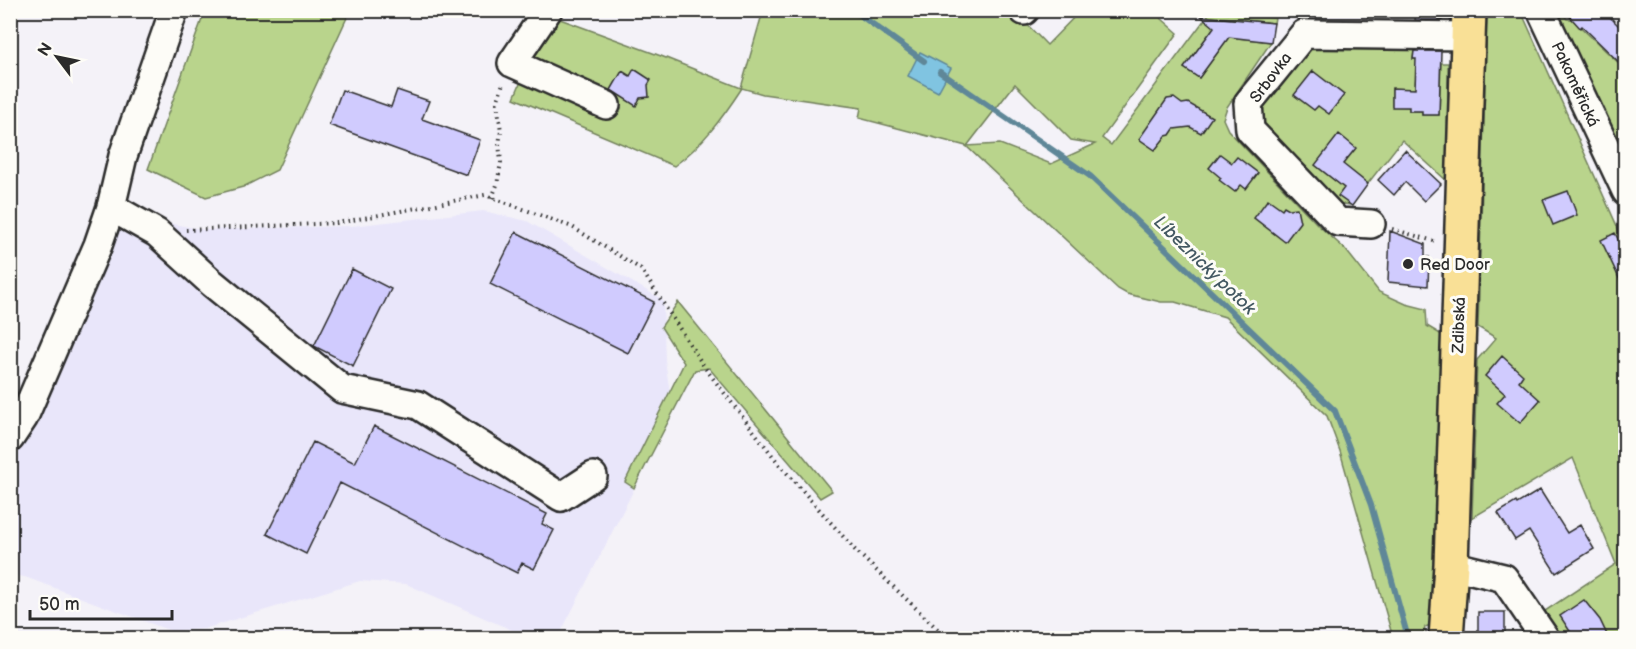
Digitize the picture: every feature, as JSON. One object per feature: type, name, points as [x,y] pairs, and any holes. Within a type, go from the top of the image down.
[{"type":"main road","name":"Zdibská","points":[[1446,639],[1451,565],[1469,23]]},
{"type":"street","points":[[10,438],[24,417],[94,256],[111,207],[123,156],[174,10]]},
{"type":"street","points":[[548,10],[519,66],[606,105]]},
{"type":"street","name":"Pakoměřická","points":[[1541,10],[1626,190]]},
{"type":"street","name":"Srbovka","points":[[1371,224],[1338,222],[1250,130],[1248,103],[1304,34],[1469,23]]},
{"type":"street","points":[[111,207],[157,233],[212,283],[342,389],[418,405],[561,497],[593,476]]},
{"type":"street","points":[[1451,565],[1504,578],[1545,639]]},
{"type":"path","points":[[492,198],[501,162],[499,144],[501,131],[497,103],[506,75],[519,66]]},
{"type":"path","points":[[157,233],[205,228],[337,223],[485,195],[572,227],[641,269],[705,368],[779,464],[855,550],[947,639]]},
{"type":"path","points":[[1371,224],[1461,250]]},
{"type":"shaded area","points":[[483,211],[527,221],[663,300],[665,360],[673,413],[558,638],[530,638],[406,584],[360,581],[204,629],[171,631],[25,577],[11,575],[11,454],[119,213],[204,230],[352,226]]},
{"type":"green space","points":[[205,11],[350,11],[277,170],[243,187],[206,197],[148,169]]},
{"type":"green space","points":[[763,11],[1014,11],[1047,45],[1080,11],[1153,11],[1178,33],[1102,138],[1111,145],[1211,11],[1275,18],[1274,23],[1221,18],[1184,68],[1199,78],[1229,37],[1271,42],[1227,107],[1223,119],[1228,130],[1319,226],[1345,249],[1379,292],[1406,304],[1426,309],[1427,326],[1447,338],[1436,623],[1425,627],[1423,638],[1393,638],[1340,451],[1327,416],[1225,317],[1175,302],[1161,302],[1127,294],[1118,289],[966,146],[859,118],[861,108],[763,94],[742,88],[711,130],[674,166],[514,98],[549,15],[741,88]],"holes":[[[1015,84],[1071,140],[1095,144],[1051,164],[1000,144],[967,146]]]},
{"type":"green space","points":[[1487,11],[1521,11],[1625,244],[1625,638],[1558,638],[1542,613],[1616,564],[1573,458],[1472,518],[1477,360],[1496,338],[1478,327]]},
{"type":"green space","points":[[1558,11],[1561,11],[1567,19],[1572,19],[1625,69],[1625,158]]},
{"type":"green space","points":[[1309,48],[1414,50],[1413,59],[1417,59],[1415,89],[1392,89],[1392,106],[1409,107],[1409,111],[1422,111],[1422,115],[1439,115],[1441,63],[1448,63],[1447,181],[1402,140],[1351,205],[1336,203],[1262,124],[1259,111]]},
{"type":"green space","points":[[678,302],[832,491],[820,498],[709,368],[695,370],[634,488],[625,482],[684,363],[661,327]]},
{"type":"water","points":[[920,52],[951,68],[938,92],[908,76]]},
{"type":"building","points":[[1416,10],[1442,10],[1442,20],[1415,20]]},
{"type":"building","points":[[1564,10],[1603,10],[1626,33],[1626,69],[1582,26],[1580,28]]},
{"type":"building","points":[[1201,16],[1274,23],[1271,42],[1229,37],[1199,78],[1184,68],[1214,27]]},
{"type":"building","points":[[1414,51],[1441,51],[1439,115],[1422,115],[1422,111],[1409,111],[1409,107],[1392,107],[1392,88],[1415,89]]},
{"type":"building","points":[[634,69],[651,80],[648,85],[649,97],[640,98],[636,106],[611,90],[622,71],[630,76]]},
{"type":"building","points":[[1313,71],[1344,95],[1329,114],[1318,106],[1314,110],[1294,95]]},
{"type":"building","points":[[342,90],[391,107],[397,90],[429,101],[422,119],[480,140],[467,175],[329,125]]},
{"type":"building","points":[[1174,98],[1212,117],[1201,133],[1190,127],[1174,129],[1155,150],[1139,139],[1167,99]]},
{"type":"building","points":[[1339,134],[1356,148],[1343,164],[1368,184],[1352,206],[1338,196],[1344,188],[1315,165]]},
{"type":"building","points":[[1405,150],[1441,184],[1424,201],[1405,182],[1394,195],[1378,180]]},
{"type":"building","points":[[1220,154],[1232,163],[1237,157],[1258,173],[1246,189],[1241,185],[1235,192],[1219,180],[1221,178],[1209,168]]},
{"type":"building","points":[[1568,191],[1577,215],[1553,225],[1543,200]]},
{"type":"building","points":[[1268,199],[1282,209],[1284,206],[1289,209],[1297,208],[1300,222],[1285,242],[1254,218]]},
{"type":"building","name":"Red Door","points":[[1390,231],[1425,244],[1425,257],[1429,257],[1428,286],[1388,282]]},
{"type":"building","points":[[516,232],[654,302],[628,353],[490,284]]},
{"type":"building","points":[[1615,233],[1626,255],[1626,293],[1601,240]]},
{"type":"building","points":[[352,269],[391,289],[353,366],[314,346]]},
{"type":"building","points":[[1502,356],[1523,375],[1519,381],[1540,400],[1520,423],[1497,403],[1505,394],[1485,376]]},
{"type":"building","points":[[374,426],[547,514],[542,524],[554,530],[534,569],[522,563],[517,573],[340,483],[306,554],[267,534],[313,442],[355,463]]},
{"type":"building","points":[[1540,490],[1567,533],[1580,525],[1594,549],[1556,573],[1529,531],[1515,540],[1498,513]]},
{"type":"building","points":[[1584,600],[1600,620],[1609,639],[1575,639],[1560,616]]},
{"type":"building","points":[[1478,612],[1505,612],[1505,639],[1478,639]]},
{"type":"waterway","name":"Líbeznický potok","points":[[853,10],[924,61]]},
{"type":"waterway","name":"Líbeznický potok","points":[[940,72],[1090,176],[1335,411],[1371,505],[1408,638]]},
{"type":"place","name":"Red Door","points":[[1408,264]]}]
